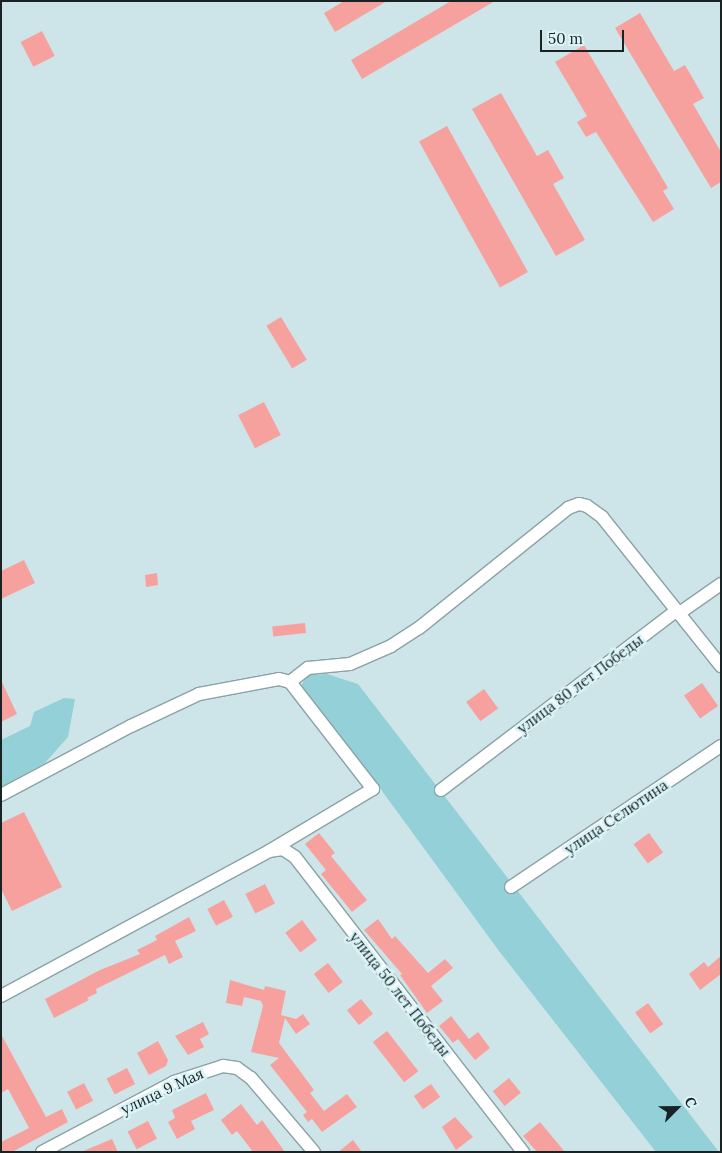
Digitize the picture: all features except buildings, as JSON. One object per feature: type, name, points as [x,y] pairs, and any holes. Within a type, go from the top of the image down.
[{"type":"street","points":[[290,682],[308,668],[350,664],[391,646],[418,628],[568,508],[579,504],[587,506],[602,516],[681,612],[721,666]]},
{"type":"street","name":"улица 80 лет Победы","points":[[441,790],[674,613],[681,612],[721,584]]},
{"type":"street","points":[[1,795],[124,729],[199,694],[279,679],[290,682],[373,789],[269,851],[1,996]]},
{"type":"street","name":"улица Селютина","points":[[511,888],[721,746]]},
{"type":"street","name":"улица 50 лет Победы","points":[[269,851],[282,849],[294,857],[523,1152]]},
{"type":"street","name":"улица 9 Мая","points":[[42,1152],[174,1082],[223,1066],[237,1068],[251,1078],[314,1152]]},
{"type":"shaded area","points":[[327,674],[358,684],[719,1152],[656,1152],[499,951],[374,780],[297,692],[308,675]]},
{"type":"shaded area","points":[[64,698],[75,699],[68,737],[45,763],[1,787],[1,740],[30,726],[34,712]]}]
